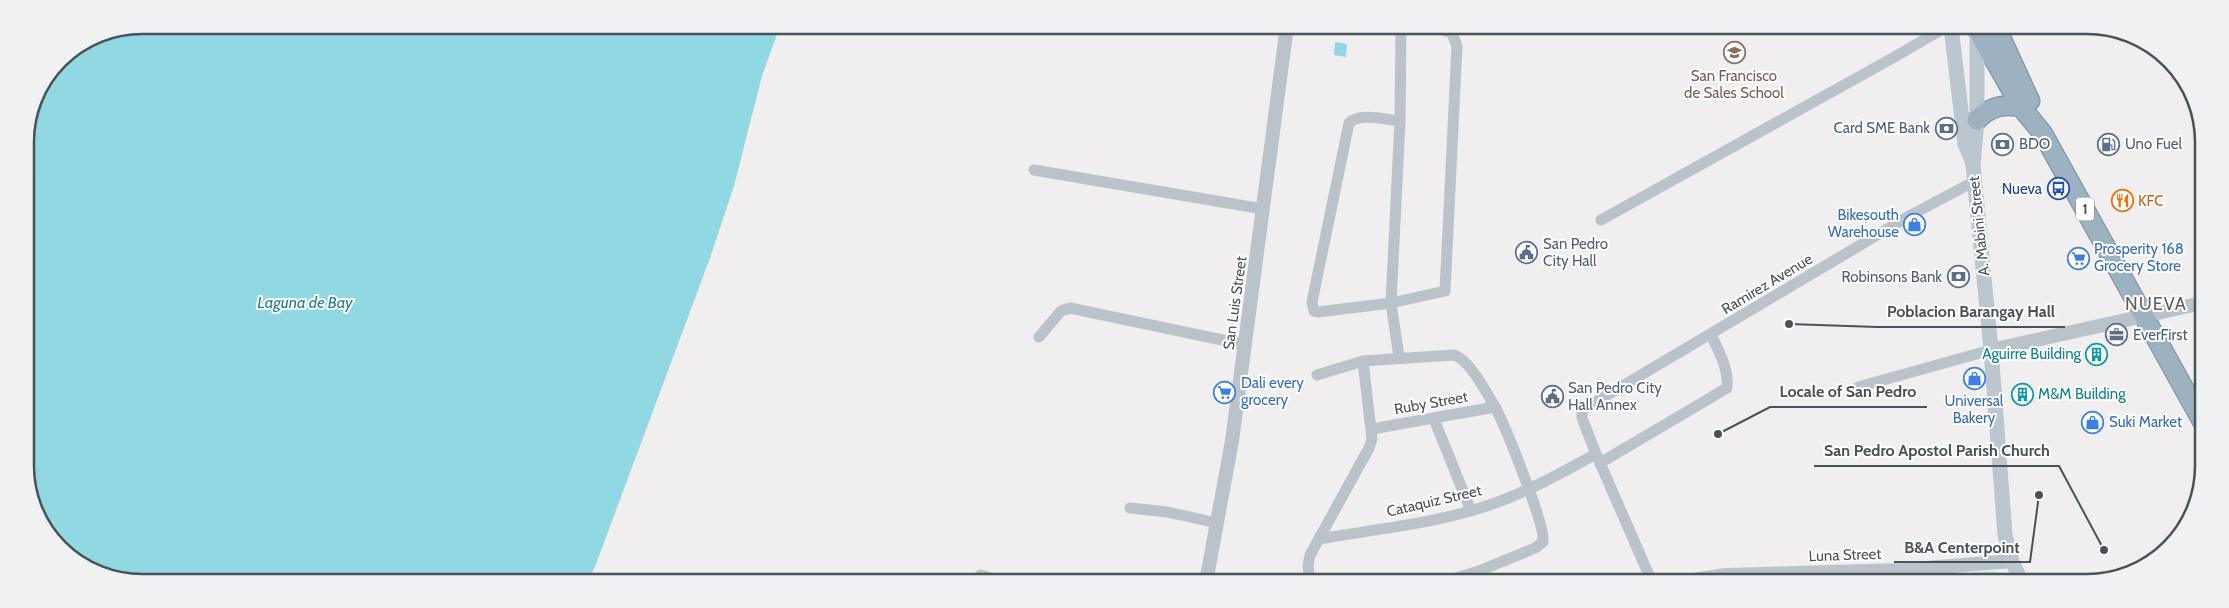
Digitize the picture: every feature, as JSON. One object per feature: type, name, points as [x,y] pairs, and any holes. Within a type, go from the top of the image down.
[{"type":"highway","name":"1","points":[[1984,34],[2021,107],[2043,134]]},
{"type":"highway","name":"1","points":[[1985,34],[2035,110],[2043,134],[2195,409]]},
{"type":"highway","points":[[1977,120],[1984,112],[1996,106],[2009,105],[2021,107]]},
{"type":"main road","name":"A. Mabini Street","points":[[1952,34],[1965,144],[1973,165]]},
{"type":"main road","name":"A. Mabini Street","points":[[1981,34],[1973,165],[1992,350],[2005,535],[2012,561],[2018,574]]},
{"type":"street","name":"San Luis Street","points":[[1207,574],[1232,441],[1246,345],[1286,34]]},
{"type":"street","points":[[1399,357],[1391,303],[1400,122],[1401,34]]},
{"type":"street","points":[[1400,122],[1361,118],[1352,120],[1350,123],[1312,302],[1314,310],[1322,314],[1391,303],[1445,291],[1457,46],[1452,34]]},
{"type":"street","points":[[1601,220],[1891,60],[1934,34]]},
{"type":"street","points":[[1034,170],[1263,209]]},
{"type":"street","name":"Ramirez Avenue","points":[[1598,459],[1582,418],[1582,410],[1911,215],[1975,182]]},
{"type":"street","points":[[1858,387],[1992,350],[2195,305]]},
{"type":"street","points":[[1040,337],[1060,311],[1070,308],[1246,345]]},
{"type":"street","name":"Cataquiz Street","points":[[1320,539],[1405,525],[1471,511],[1529,489],[1598,459],[1727,388],[1728,380],[1722,357],[1711,335]]},
{"type":"street","points":[[1317,375],[1363,361],[1399,357],[1459,356],[1468,364],[1495,407],[1529,489],[1544,533],[1543,542],[1535,548],[1469,574]]},
{"type":"street","points":[[1309,574],[1310,555],[1369,448],[1372,429],[1363,361]]},
{"type":"street","name":"Ruby Street","points":[[1372,429],[1495,407]]},
{"type":"street","points":[[1434,419],[1471,511]]},
{"type":"street","points":[[1598,459],[1648,574]]},
{"type":"street","points":[[1130,508],[1167,512],[1217,523]]},
{"type":"street","name":"Luna Street","points":[[1761,574],[1902,570],[2012,561]]},
{"type":"green space","points":[[1994,571],[2002,574],[1956,574]]},
{"type":"water","name":"Laguna de Bay","points":[[142,34],[777,34],[762,76],[734,186],[710,258],[591,574],[142,574],[107,569],[88,560],[65,543],[48,520],[42,508],[35,480],[34,135],[37,114],[42,100],[48,88],[65,65],[82,52],[100,42],[114,37]]},
{"type":"water","points":[[1335,42],[1347,44],[1346,57],[1334,55]]},
{"type":"place","name":"San Francisco de Sales School","points":[[1734,53]]},
{"type":"place","name":"Card SME Bank","points":[[1946,128]]},
{"type":"place","name":"BDO","points":[[2003,144]]},
{"type":"place","name":"Uno Fuel","points":[[2109,144]]},
{"type":"place","name":"Nueva","points":[[2058,189]]},
{"type":"place","name":"KFC","points":[[2122,201]]},
{"type":"place","name":"Bikesouth Warehouse","points":[[1915,224]]},
{"type":"place","name":"San Pedro City Hall","points":[[1527,253]]},
{"type":"place","name":"Prosperity 168 Grocery Store","points":[[2078,258]]},
{"type":"place","name":"Robinsons Bank","points":[[1958,277]]},
{"type":"place","name":"Poblacion Barangay Hall","points":[[1789,324]]},
{"type":"place","name":"EverFirst","points":[[2117,335]]},
{"type":"place","name":"Aguirre Building","points":[[2097,354]]},
{"type":"place","name":"Universal Bakery","points":[[1974,378]]},
{"type":"place","name":"Dali every grocery","points":[[1225,392]]},
{"type":"place","name":"M&M Building","points":[[2022,394]]},
{"type":"place","name":"San Pedro City Hall Annex","points":[[1552,397]]},
{"type":"place","name":"Suki Market","points":[[2093,422]]},
{"type":"place","name":"Locale of San Pedro","points":[[1718,434]]},
{"type":"place","name":"B&A Centerpoint","points":[[2039,495]]},
{"type":"place","name":"San Pedro Apostol Parish Church","points":[[2104,550]]},
{"type":"district","name":"NUEVA","points":[[2156,304]]}]
